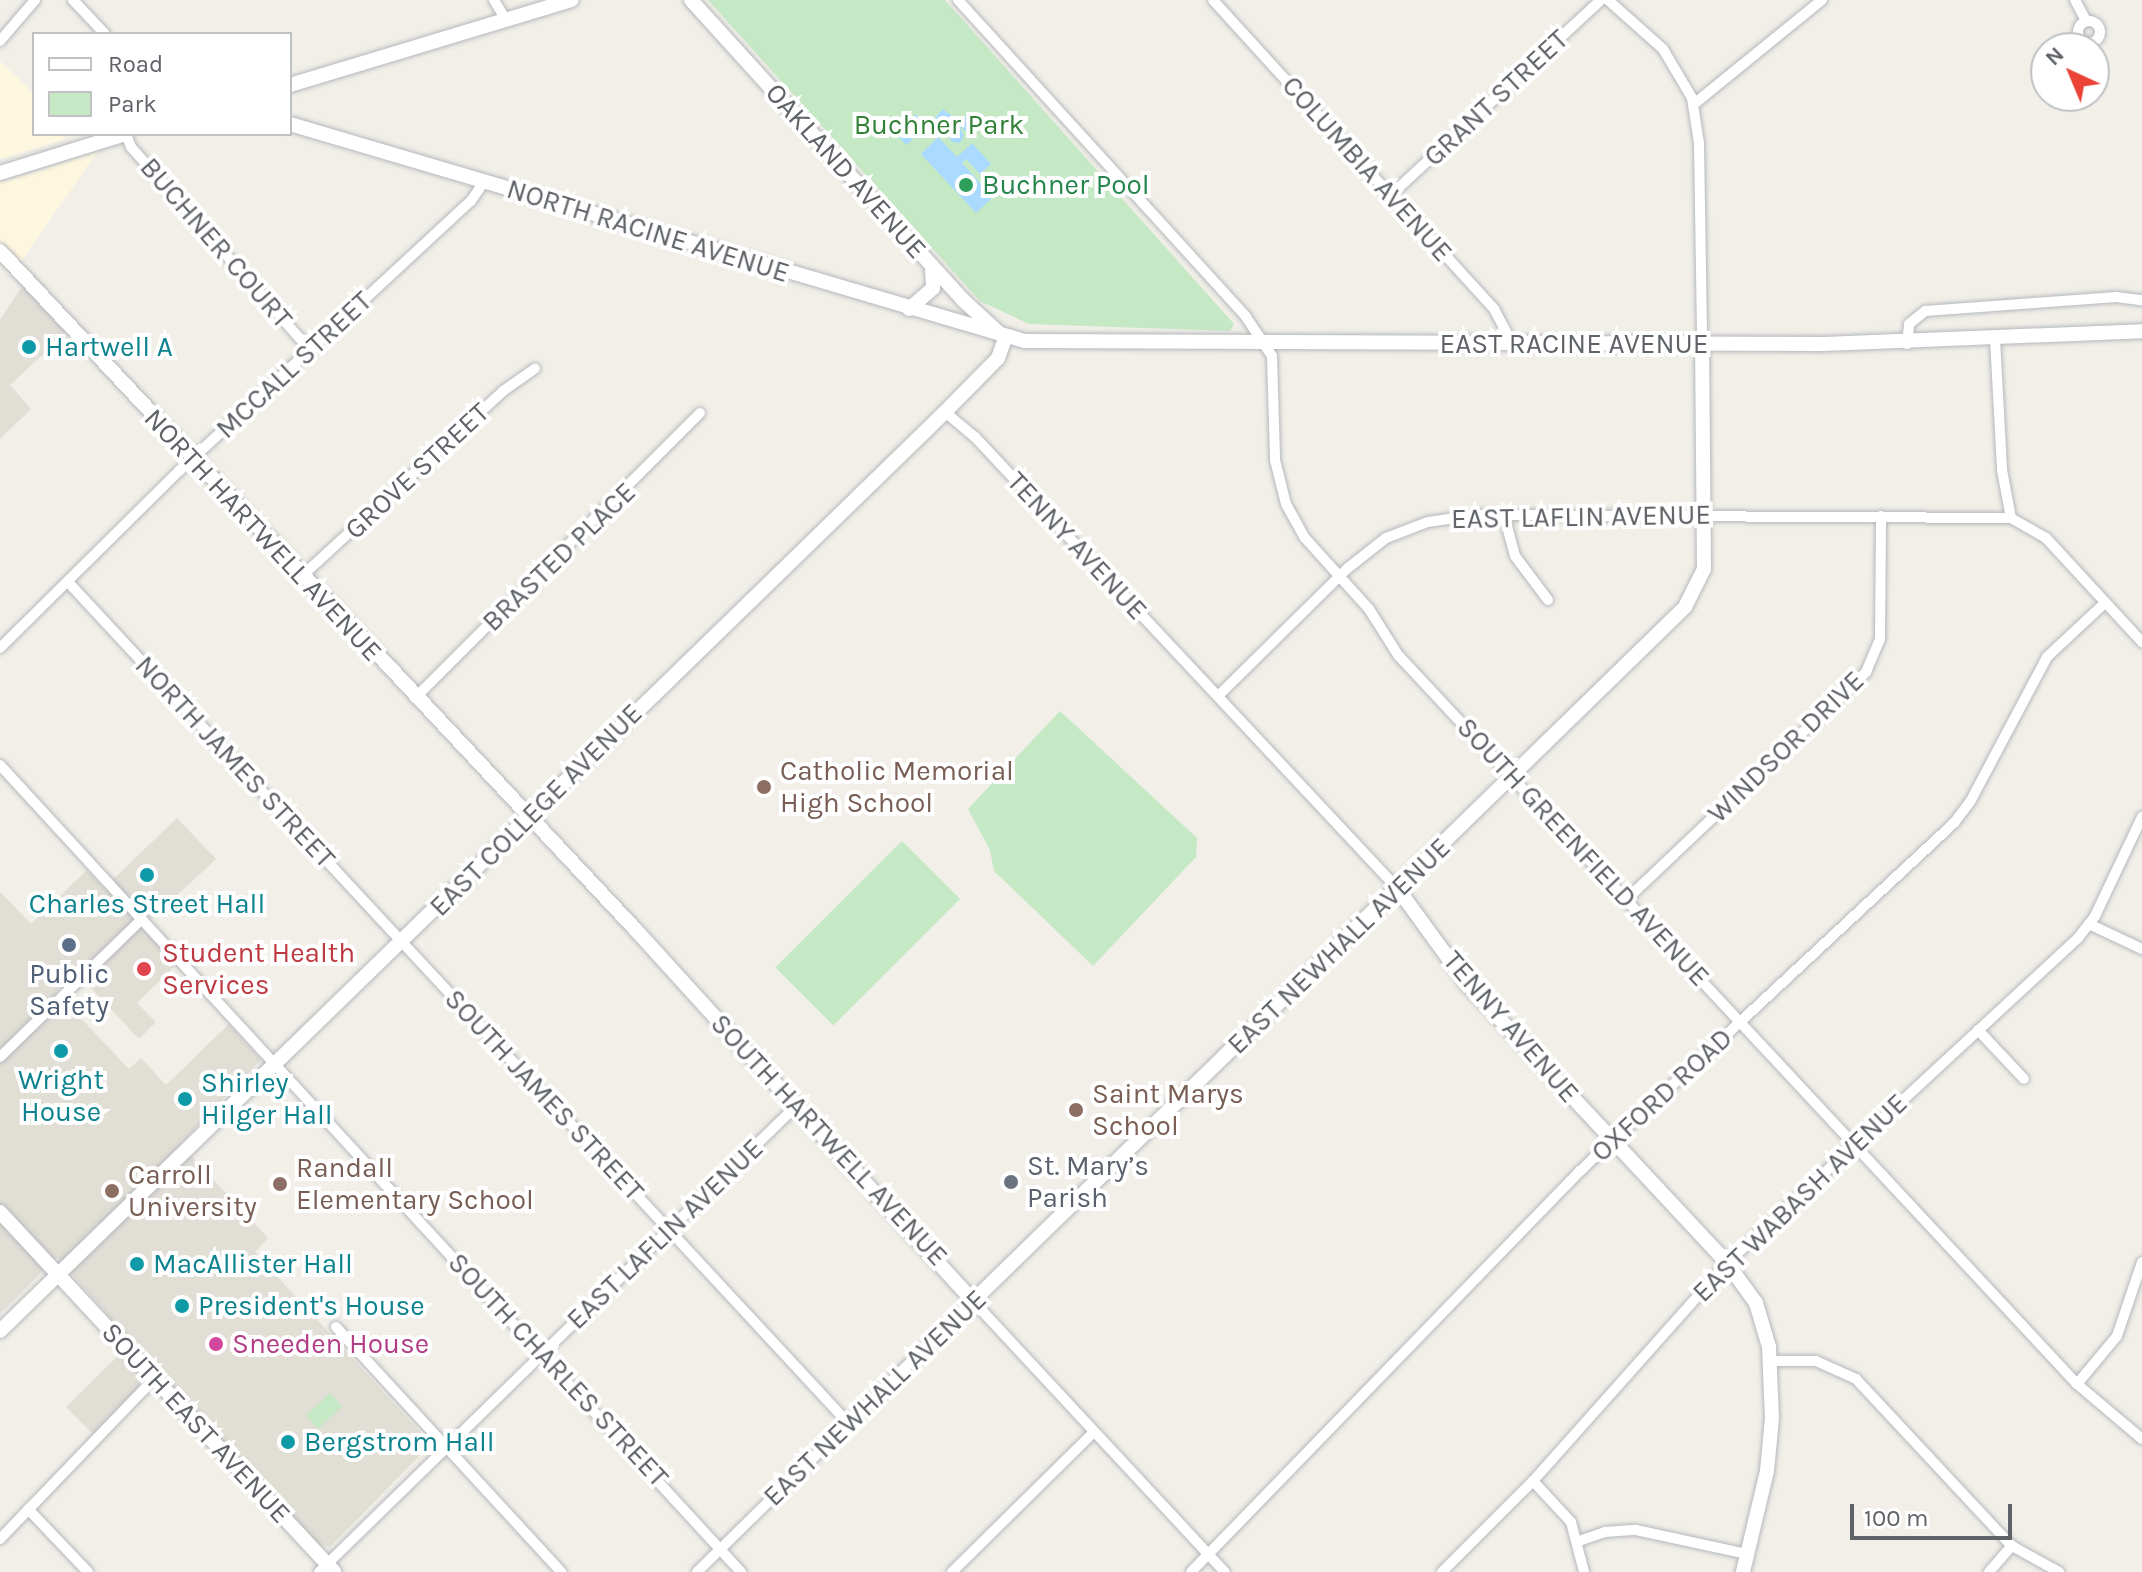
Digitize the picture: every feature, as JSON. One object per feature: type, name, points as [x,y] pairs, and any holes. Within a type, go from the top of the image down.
[{"type":"street","points":[[0,41],[35,0]]},
{"type":"street","points":[[73,0],[103,32]]},
{"type":"street","points":[[494,0],[506,20]]},
{"type":"street","points":[[292,84],[571,0]]},
{"type":"street","name":"OAKLAND AVENUE","points":[[691,0],[932,266],[1005,339]]},
{"type":"street","name":"SOUTH GREENFIELD AVENUE","points":[[958,0],[1246,317],[1265,345],[1272,356],[1275,460],[1282,490],[1305,538],[1398,655],[2077,1384],[2142,1439]]},
{"type":"street","name":"COLUMBIA AVENUE","points":[[1213,0],[1505,322],[1512,343]]},
{"type":"street","name":"GRANT STREET","points":[[1391,195],[1601,0]]},
{"type":"street","points":[[1608,0],[1663,49],[1694,104],[1702,343]]},
{"type":"street","points":[[1694,104],[1822,0]]},
{"type":"street","points":[[2075,0],[2086,21]]},
{"type":"street","name":"NORTH RACINE AVENUE","points":[[292,125],[1005,339]]},
{"type":"street","points":[[0,173],[119,136]]},
{"type":"street","name":"BUCHNER COURT","points":[[126,136],[131,147],[310,350]]},
{"type":"street","name":"MCCALL STREET","points":[[0,648],[193,459],[471,201],[484,182]]},
{"type":"street","name":"NORTH HARTWELL AVENUE","points":[[0,251],[528,817]]},
{"type":"street","points":[[909,309],[933,288],[932,266]]},
{"type":"street","points":[[1907,344],[1913,319],[1935,309],[2142,300]]},
{"type":"street","name":"EAST RACINE AVENUE","points":[[1005,339],[1265,345],[1907,344],[2142,331]]},
{"type":"street","name":"EAST COLLEGE AVENUE","points":[[0,1331],[945,412],[998,358],[1005,339]]},
{"type":"street","points":[[1995,339],[2002,470],[2011,518],[2034,527],[2142,642]]},
{"type":"street","name":"EAST NEWHALL AVENUE","points":[[697,1572],[1685,607],[1704,569],[1702,343]]},
{"type":"street","name":"GROVE STREET","points":[[302,576],[503,391],[535,369]]},
{"type":"street","name":"TENNY AVENUE","points":[[945,412],[1398,889],[1467,984],[1727,1263],[1756,1303],[1770,1361],[1771,1446],[1743,1572]]},
{"type":"street","name":"BRASTED PLACE","points":[[415,698],[700,413]]},
{"type":"street","name":"EAST LAFLIN AVENUE","points":[[1218,696],[1339,577],[1405,529],[1448,517],[1704,514],[2011,518]]},
{"type":"street","points":[[1504,515],[1515,556],[1548,600]]},
{"type":"street","name":"WINDSOR DRIVE","points":[[1627,899],[1866,672],[1880,639],[1881,516]]},
{"type":"street","name":"NORTH JAMES STREET","points":[[68,582],[402,942]]},
{"type":"street","name":"OXFORD ROAD","points":[[1191,1572],[1612,1141],[1954,823],[1970,802],[2047,657],[2105,603]]},
{"type":"street","name":"SOUTH CHARLES STREET","points":[[0,765],[741,1572]]},
{"type":"street","name":"SOUTH HARTWELL AVENUE","points":[[528,817],[1225,1572]]},
{"type":"street","name":"EAST WABASH AVENUE","points":[[1442,1572],[1533,1481],[1727,1263],[2089,924],[2142,817]]},
{"type":"street","points":[[0,1057],[142,919]]},
{"type":"street","points":[[2089,924],[2142,949]]},
{"type":"street","name":"SOUTH JAMES STREET","points":[[402,942],[849,1424]]},
{"type":"street","points":[[1978,1030],[2024,1079]]},
{"type":"street","name":"EAST LAFLIN AVENUE","points":[[326,1569],[797,1105]]},
{"type":"street","name":"SOUTH EAST AVENUE","points":[[0,1212],[155,1378],[326,1569]]},
{"type":"street","points":[[2077,1384],[2117,1336],[2142,1262]]},
{"type":"street","points":[[336,1327],[561,1572]]},
{"type":"street","points":[[1770,1361],[1816,1361],[1856,1379],[2012,1546],[2059,1572]]},
{"type":"street","points":[[0,1539],[155,1378]]},
{"type":"street","points":[[952,1572],[1094,1432]]},
{"type":"street","points":[[1533,1481],[1560,1506],[1579,1541],[1584,1572]]},
{"type":"street","points":[[28,1509],[88,1572]]},
{"type":"street","points":[[1579,1541],[1605,1532],[1636,1530],[1747,1554]]},
{"type":"street","points":[[1989,1572],[2012,1546]]},
{"type":"shaded area","points":[[0,61],[32,92],[32,136],[63,136],[66,139],[0,159]]},
{"type":"shaded area","points":[[97,152],[21,262],[7,248],[0,253],[0,183]]},
{"type":"shaded area","points":[[22,286],[66,333],[10,385],[31,409],[0,439],[0,320]]},
{"type":"shaded area","name":"Carroll University","points":[[177,818],[216,859],[142,928],[176,965],[137,1003],[156,1022],[139,1039],[76,972],[56,992],[129,1069],[141,1058],[166,1085],[229,1024],[261,1060],[180,1144],[268,1238],[255,1252],[431,1444],[330,1547],[319,1545],[158,1371],[93,1434],[66,1407],[132,1342],[57,1257],[0,1314],[0,892],[31,924],[87,870],[104,888]]},
{"type":"green space","name":"Buchner Park","points":[[708,0],[945,0],[1234,324],[1230,331],[1029,324],[980,301]]},
{"type":"green space","points":[[1060,711],[1197,838],[1196,857],[1093,966],[994,871],[990,850],[968,809]]},
{"type":"green space","points":[[902,841],[960,899],[833,1026],[775,968]]},
{"type":"green space","points":[[330,1393],[342,1406],[318,1429],[306,1416]]},
{"type":"water","points":[[943,109],[957,120],[970,115],[977,123],[967,132],[959,126],[964,136],[960,143],[952,142],[935,118]]},
{"type":"water","points":[[915,114],[926,125],[907,145],[895,134]]},
{"type":"water","name":"Buchner Pool","points":[[938,137],[957,157],[972,143],[991,164],[980,174],[966,159],[962,163],[993,197],[976,213],[921,154]]},
{"type":"place","name":"Buchner Pool","points":[[966,185]]},
{"type":"place","name":"Hartwell A","points":[[29,347]]},
{"type":"place","name":"Catholic Memorial High School","points":[[764,787]]},
{"type":"place","name":"Charles Street Hall","points":[[147,875]]},
{"type":"place","name":"Public Safety","points":[[69,945]]},
{"type":"place","name":"Student Health Services","points":[[144,969]]},
{"type":"place","name":"Wright House","points":[[61,1051]]},
{"type":"place","name":"Shirley Hilger Hall","points":[[185,1099]]},
{"type":"place","name":"Saint Marys School","points":[[1076,1110]]},
{"type":"place","name":"St. Mary’s Parish","points":[[1011,1182]]},
{"type":"place","name":"Randall Elementary School","points":[[280,1184]]},
{"type":"place","name":"Carroll University","points":[[112,1191]]},
{"type":"place","name":"MacAllister Hall","points":[[137,1264]]},
{"type":"place","name":"President's House","points":[[182,1306]]},
{"type":"place","name":"Sneeden House","points":[[216,1344]]},
{"type":"place","name":"Bergstrom Hall","points":[[288,1442]]}]
